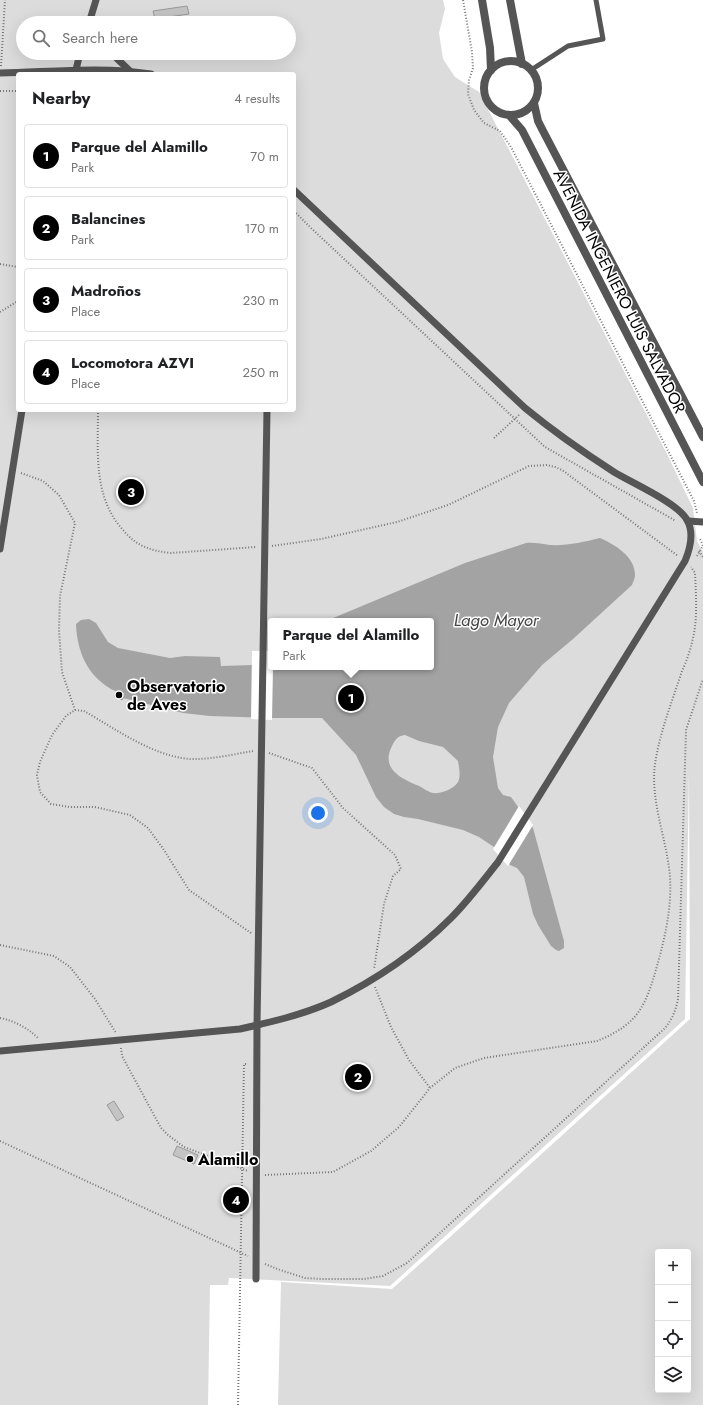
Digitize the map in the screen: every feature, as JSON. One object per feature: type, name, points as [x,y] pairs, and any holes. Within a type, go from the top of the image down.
[{"type":"street","points":[[92,16],[96,0]]},
{"type":"street","points":[[482,0],[490,48],[491,70]]},
{"type":"street","points":[[510,0],[522,64]]},
{"type":"street","points":[[78,60],[75,72],[129,70],[140,72]]},
{"type":"street","points":[[118,60],[129,70]]},
{"type":"street","points":[[514,61],[522,64],[531,70],[536,77],[538,86],[534,103],[527,110],[519,114],[509,115],[493,109],[487,102],[484,94],[486,77],[498,64],[514,61]]},
{"type":"street","points":[[0,73],[16,73]]},
{"type":"street","name":"AVENIDA INGENIERO LUIS SALVADOR","points":[[534,103],[542,129],[703,437]]},
{"type":"street","name":"AVENIDA INGENIERO LUIS SALVADOR","points":[[509,115],[522,130],[703,482]]},
{"type":"street","points":[[0,1051],[240,1029],[257,1025],[289,1017],[330,1002],[413,952],[432,936],[473,893],[498,862],[685,562],[690,550],[691,537],[688,521],[678,509],[615,473],[559,435],[525,408],[296,192]]},
{"type":"street","points":[[0,549],[22,412]]},
{"type":"street","points":[[256,1279],[258,938],[266,412]]},
{"type":"street","points":[[688,521],[700,522]]},
{"type":"lane","points":[[531,70],[568,46],[603,39],[596,0]]},
{"type":"path","points":[[0,73],[5,0]]},
{"type":"path","points":[[463,0],[472,52],[473,68],[469,80],[468,94],[474,110],[484,123],[500,131],[511,147],[694,501],[700,522],[699,536],[703,546]]},
{"type":"path","points":[[0,91],[16,91]]},
{"type":"path","points":[[0,264],[16,266]]},
{"type":"path","points":[[0,312],[16,302]]},
{"type":"path","points":[[494,438],[525,408]]},
{"type":"path","points":[[0,945],[54,956],[70,967],[95,999],[116,1031],[122,1056],[162,1128],[168,1135],[184,1147],[256,1175],[333,1172],[371,1151],[399,1127],[430,1088],[455,1068],[484,1058],[597,1041],[612,1035],[623,1028],[636,1015],[644,1003],[651,987],[663,947],[667,926],[670,878],[655,792],[654,771],[658,745],[692,643],[696,625],[695,573],[685,562],[562,470],[555,467],[537,465],[522,469],[448,505],[397,522],[321,539],[264,546],[171,553],[151,550],[138,544],[129,537],[107,509],[102,492],[98,454],[98,412]]},
{"type":"path","points":[[12,472],[43,480],[59,495],[75,523],[60,596],[59,630],[62,672],[74,710]]},
{"type":"path","points":[[0,1141],[256,1260],[304,1278],[373,1278],[384,1276],[398,1269],[407,1263],[670,1022],[678,999],[686,730],[703,679]]},
{"type":"path","points":[[258,938],[189,890],[164,850],[148,828],[130,815],[95,808],[69,807],[51,804],[40,792],[37,775],[40,762],[52,735],[66,716],[74,710],[84,711],[146,746],[172,757],[196,759],[261,750],[312,768],[343,808],[396,855],[401,869],[393,876],[384,904],[372,978],[391,1027],[409,1060],[430,1088]]},
{"type":"path","points":[[0,1018],[18,1024],[31,1031],[46,1046]]},
{"type":"path","points":[[238,1405],[244,1064]]},
{"type":"shaded area","points":[[0,0],[443,0],[445,9],[439,33],[443,59],[455,77],[479,92],[666,452],[693,508],[697,541],[703,552],[703,1405],[278,1405],[281,1282],[392,1289],[690,1019],[689,772],[685,1019],[390,1286],[229,1278],[228,1285],[210,1285],[208,1405],[0,1405]]},
{"type":"water","name":"Lago Mayor","points":[[600,538],[623,552],[632,563],[634,569],[635,577],[632,585],[542,665],[509,703],[498,727],[493,757],[498,788],[503,795],[511,797],[533,828],[564,941],[564,948],[559,951],[551,946],[538,925],[533,914],[524,877],[517,868],[510,865],[494,847],[479,837],[463,830],[394,814],[384,807],[376,797],[356,755],[322,718],[210,716],[183,713],[123,698],[125,694],[111,689],[96,677],[90,669],[81,653],[77,634],[76,624],[81,620],[89,619],[96,623],[108,642],[118,648],[170,658],[185,656],[220,657],[221,666],[253,665],[268,667],[268,670],[434,670],[434,618],[333,618],[465,563],[526,543],[562,545]],"holes":[[[405,735],[419,741],[443,747],[458,761],[460,772],[456,785],[443,792],[436,793],[427,791],[406,780],[395,772],[389,761],[389,754],[392,746],[400,736]]]},
{"type":"pier","points":[[252,651],[268,651],[268,670],[273,670],[272,720],[251,719]]},
{"type":"pier","points":[[519,806],[533,825],[508,866],[493,849]]},
{"type":"building","points":[[187,6],[189,14],[175,16],[154,16],[153,11]]},
{"type":"building","name":"Observatorio de Aves","points":[[118,691],[125,695],[122,700],[114,696]]},
{"type":"building","points":[[114,1101],[124,1117],[117,1121],[107,1105]]},
{"type":"building","name":"Alamillo","points":[[177,1146],[198,1155],[194,1164],[173,1155]]},
{"type":"place","name":"Madroños","points":[[131,492]]},
{"type":"place","name":"Observatorio de Aves","points":[[119,695]]},
{"type":"place","name":"Parque del Alamillo","points":[[351,698]]},
{"type":"place","name":"Balancines","points":[[358,1077]]},
{"type":"place","name":"Alamillo","points":[[190,1159]]},
{"type":"place","name":"Locomotora AZVI","points":[[236,1200]]}]
